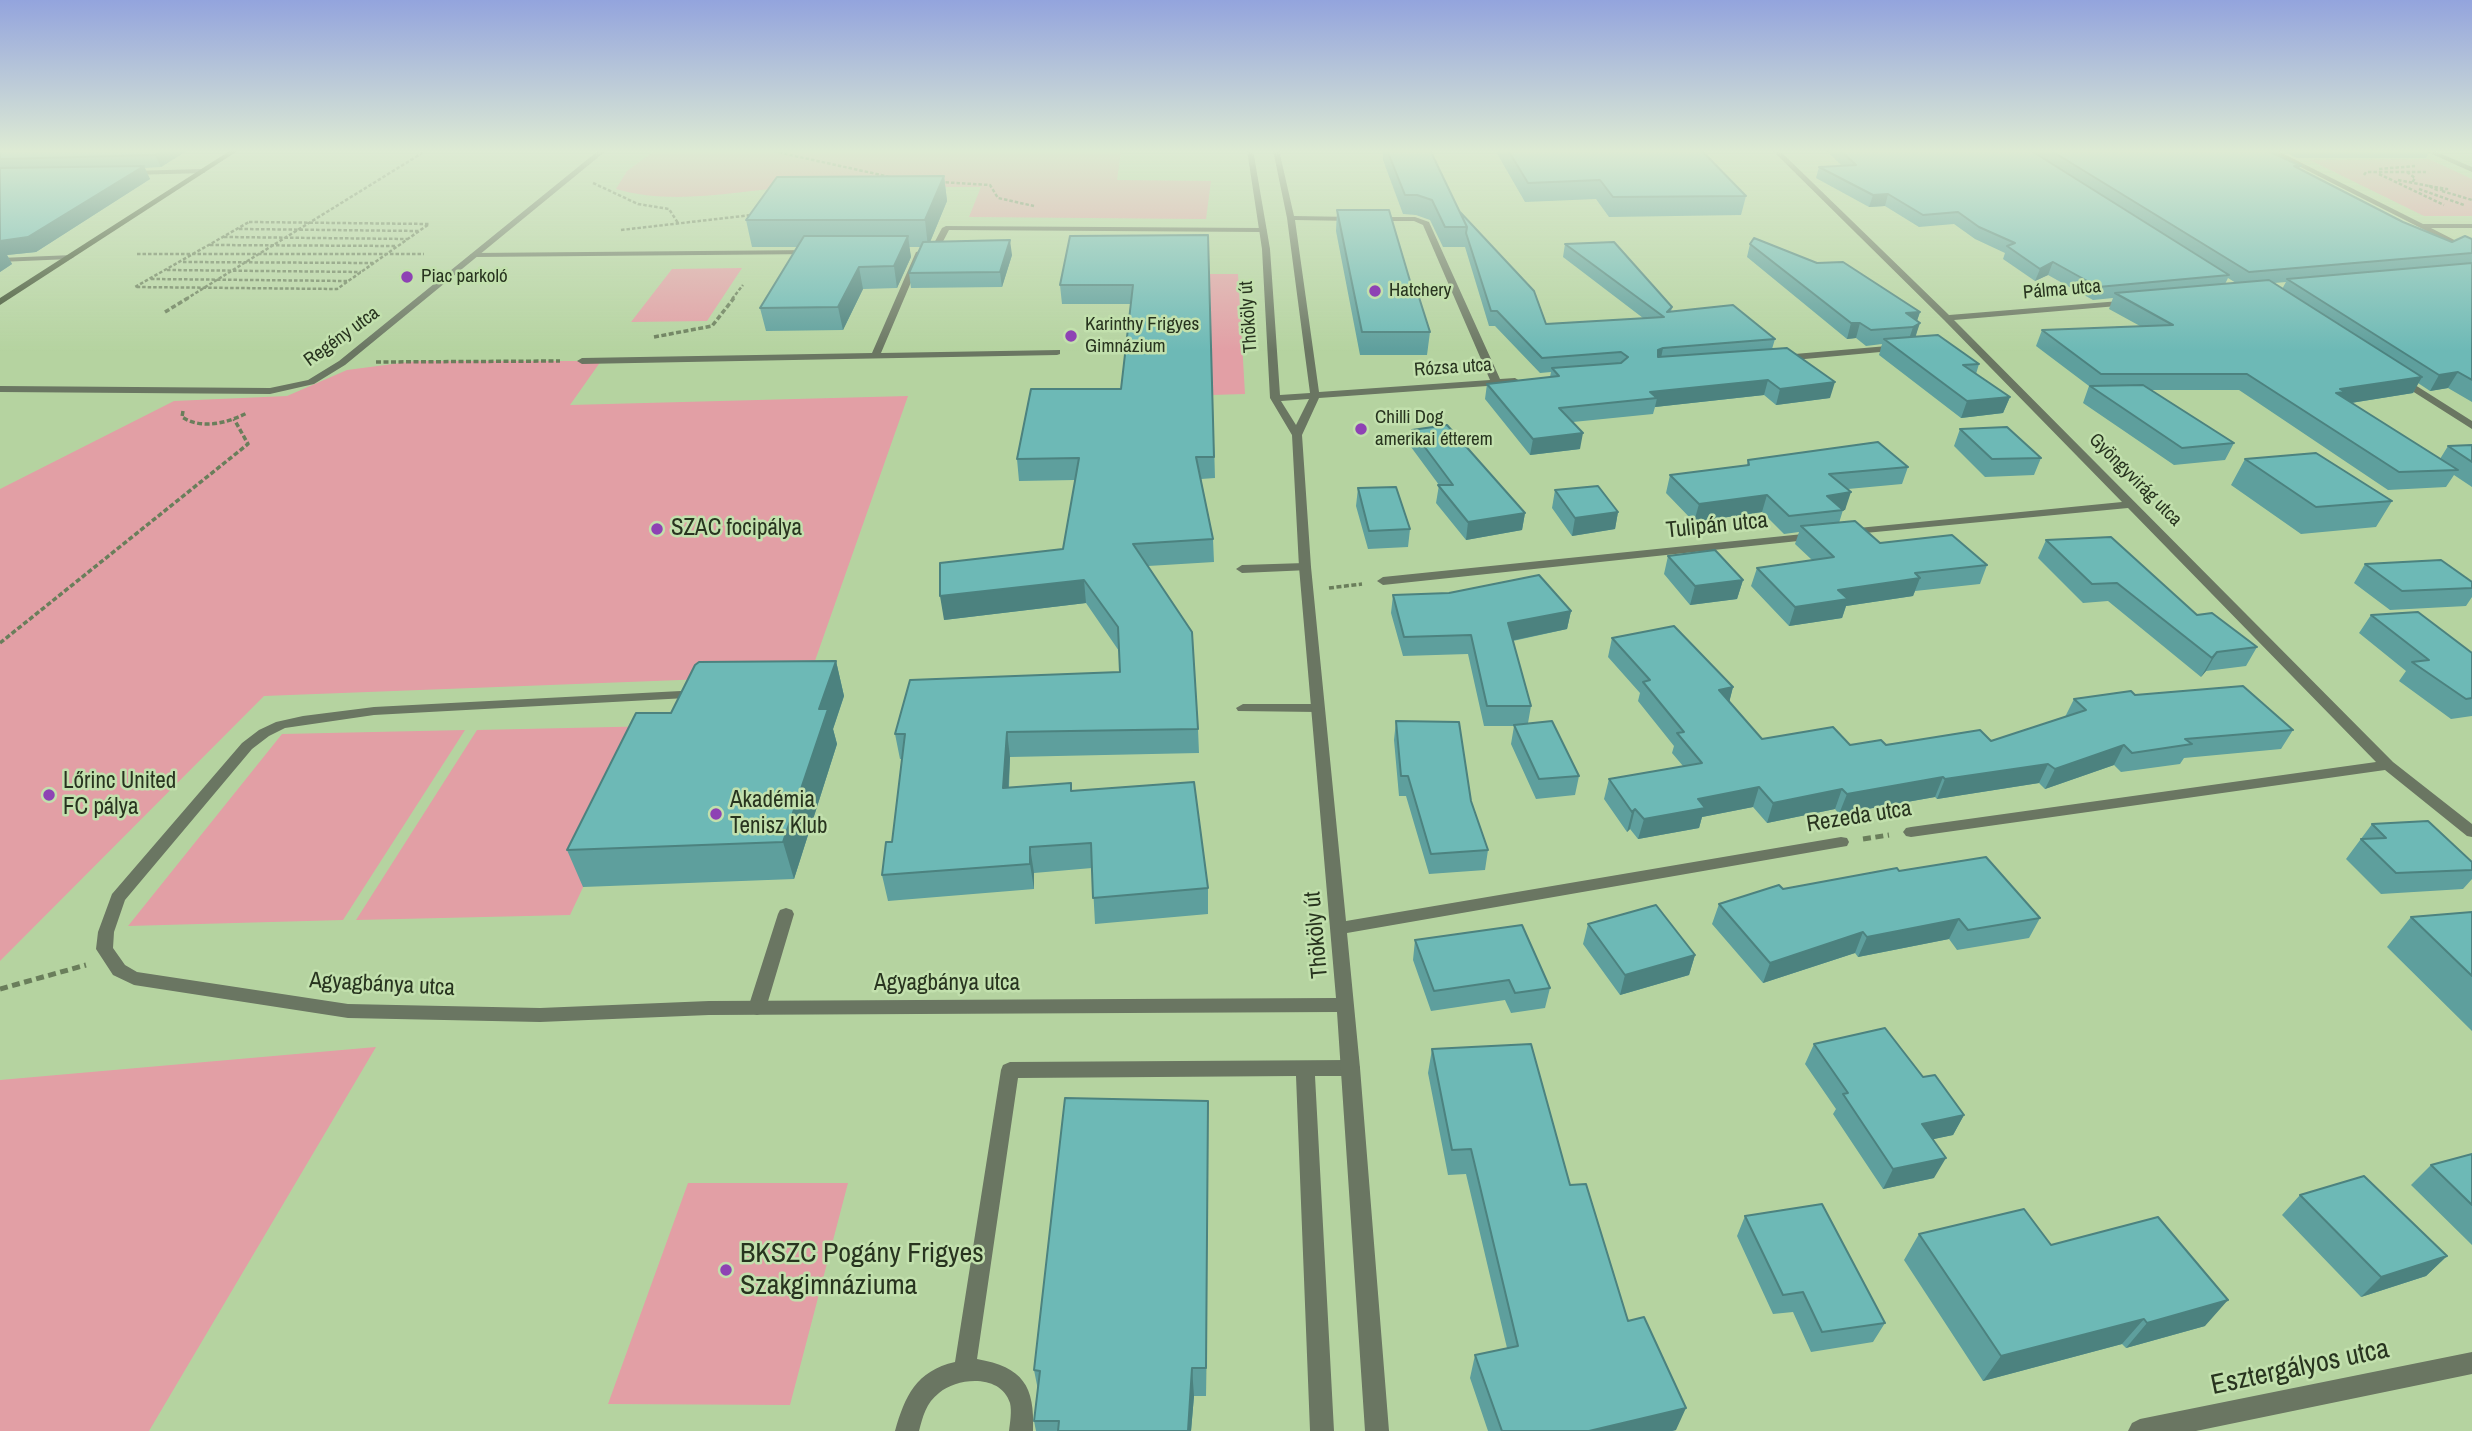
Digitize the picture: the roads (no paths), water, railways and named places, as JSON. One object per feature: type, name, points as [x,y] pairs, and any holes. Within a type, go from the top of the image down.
[{"type":"main road","points":[[0,302],[132,217]]},
{"type":"street","name":"Regény utca","points":[[0,389],[270,391],[311,382],[342,363],[521,217]]},
{"type":"street","name":"Thököly út","points":[[1261,217],[1275,398],[1297,435],[1305,568],[1351,1068],[1377,1431]]},
{"type":"street","name":"Gyöngyvirág utca","points":[[1843,217],[1947,318],[1963,343],[2131,504],[2388,765],[2472,832]]},
{"type":"street","points":[[2403,217],[2472,252]]},
{"type":"street","points":[[1275,398],[1315,396],[1292,218],[1415,219],[1426,224],[1496,382]]},
{"type":"street","points":[[2421,226],[2472,226]]},
{"type":"street","points":[[906,252],[934,251],[946,228],[1263,230]]},
{"type":"street","points":[[876,354],[920,251]]},
{"type":"street","points":[[474,255],[825,252]]},
{"type":"street","points":[[0,260],[71,257]]},
{"type":"street","name":"Pálma utca","points":[[1947,318],[2143,301]]},
{"type":"street","points":[[1768,360],[1916,347]]},
{"type":"street","points":[[582,361],[1057,352]]},
{"type":"street","points":[[2392,374],[2472,426]]},
{"type":"street","name":"Rózsa utca","points":[[1315,396],[1523,380]]},
{"type":"street","name":"Thököly út","points":[[1297,435],[1315,396]]},
{"type":"street","points":[[1840,534],[2131,504]]},
{"type":"street","name":"Tulipán utca","points":[[1383,581],[1826,535]]},
{"type":"street","points":[[1242,569],[1305,568]]},
{"type":"street","name":"Agyagbánya utca","points":[[702,694],[374,711],[303,720],[272,729],[247,747],[118,898],[106,932],[104,949],[119,970],[134,978],[348,1011],[540,1015],[757,1008],[1345,1005]]},
{"type":"street","points":[[1243,708],[1317,708]]},
{"type":"street","name":"Rezeda utca","points":[[1911,832],[2388,765]]},
{"type":"street","name":"Rezeda utca","points":[[1339,928],[1841,842]]},
{"type":"street","points":[[757,1008],[786,914]]},
{"type":"street","points":[[965,1368],[1010,1070],[1351,1068]]},
{"type":"street","points":[[1305,1069],[1322,1431]]},
{"type":"street","name":"Esztergályos utca","points":[[2140,1431],[2472,1363]]},
{"type":"street","points":[[907,1427],[917,1401],[929,1386],[945,1374],[965,1368],[984,1368],[1000,1374],[1014,1387],[1021,1403],[1021,1431]]},
{"type":"place","name":"Piac parkoló","points":[[407,277]]},
{"type":"place","name":"Hatchery","points":[[1375,291]]},
{"type":"place","name":"Karinthy Frigyes Gimnázium","points":[[1071,336]]},
{"type":"place","name":"Chilli Dog amerikai étterem","points":[[1361,429]]},
{"type":"place","name":"SZAC focipálya","points":[[657,529]]},
{"type":"place","name":"Lőrinc United FC pálya","points":[[49,795]]},
{"type":"place","name":"Akadémia Tenisz Klub","points":[[716,814]]},
{"type":"place","name":"BKSZC Pogány Frigyes Szakgimnáziuma","points":[[726,1270]]}]
